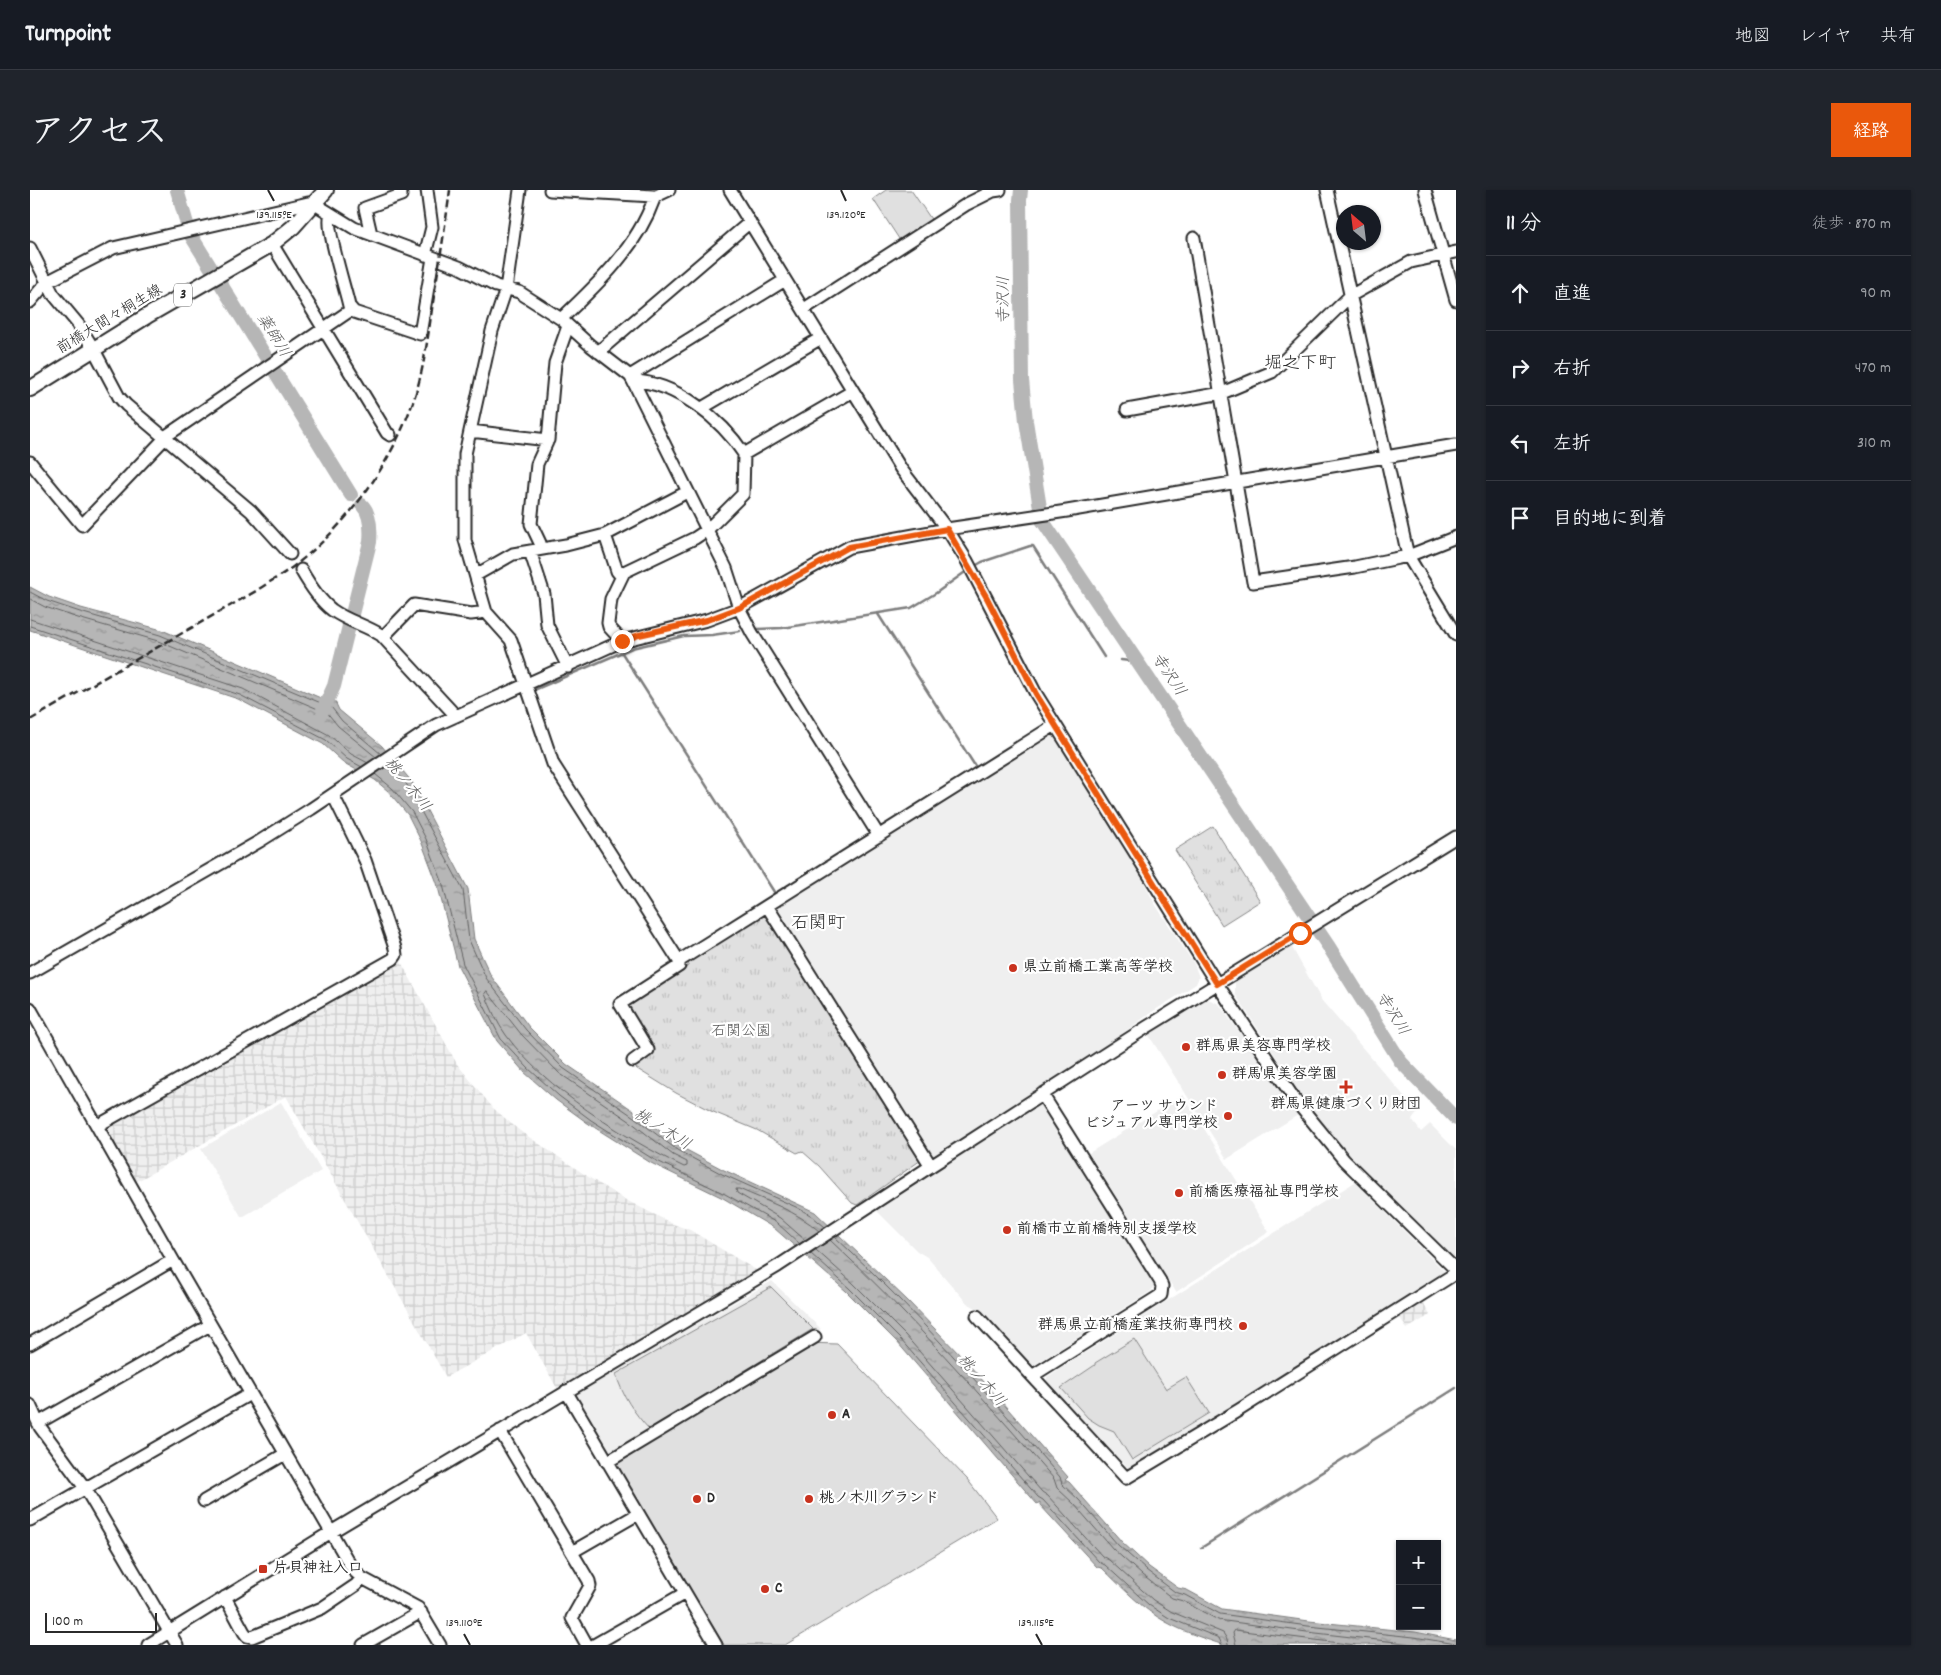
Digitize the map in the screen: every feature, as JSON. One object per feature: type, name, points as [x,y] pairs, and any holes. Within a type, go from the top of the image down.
[{"type":"main road","name":"前橋大間々桐生線","points":[[30,389],[93,348],[272,244],[315,204],[326,190]]},
{"type":"street","points":[[371,234],[365,208],[402,195],[400,190]]},
{"type":"street","points":[[351,310],[420,334],[432,227],[427,190]]},
{"type":"street","points":[[520,190],[506,289],[492,331],[465,454],[465,540],[486,612],[511,640],[553,764],[679,961],[679,966],[620,1004],[648,1050],[633,1060]]},
{"type":"street","points":[[550,190],[654,197],[669,190]]},
{"type":"street","points":[[730,190],[901,469],[947,529],[987,598],[1036,694],[1217,984],[1295,1100],[1319,1131],[1344,1160],[1456,1271],[1129,1478],[1122,1475],[977,1316]]},
{"type":"street","points":[[804,309],[967,204],[1000,190]]},
{"type":"street","points":[[1327,190],[1408,556],[1456,634]]},
{"type":"street","points":[[1425,190],[1456,300]]},
{"type":"street","points":[[568,666],[548,625],[535,550],[540,543],[532,524],[538,464],[548,440],[555,363],[565,322],[622,255],[647,219],[654,197]]},
{"type":"street","points":[[30,302],[47,282],[108,250],[125,244],[300,204],[315,204],[354,228],[459,267],[496,286],[519,292],[565,322],[598,352],[632,378],[668,389],[702,408],[720,425],[744,454],[743,494],[707,530],[695,538],[624,572],[621,576],[611,599],[608,623],[609,627],[622,641]]},
{"type":"street","points":[[331,214],[328,220],[330,236],[351,310]]},
{"type":"street","points":[[598,352],[750,222]]},
{"type":"street","points":[[1194,238],[1253,582],[1355,567],[1408,556],[1456,537]]},
{"type":"street","points":[[272,244],[387,433],[390,435]]},
{"type":"street","points":[[30,248],[47,282],[60,303],[78,324],[122,401],[251,511],[290,554]]},
{"type":"street","points":[[1126,410],[1222,393],[1272,372],[1350,296],[1406,264],[1456,252]]},
{"type":"street","points":[[632,378],[785,280]]},
{"type":"street","points":[[30,462],[82,525],[164,438],[351,310]]},
{"type":"street","points":[[702,408],[821,338]]},
{"type":"street","points":[[632,378],[726,568],[739,608],[752,634],[879,836]]},
{"type":"street","points":[[744,454],[853,391]]},
{"type":"street","points":[[470,432],[548,440]]},
{"type":"street","points":[[30,973],[260,841],[337,793],[436,725],[622,641],[639,635],[707,620],[739,608],[849,547],[947,529],[1063,512],[1456,445]]},
{"type":"street","points":[[476,575],[513,554],[566,545],[605,535],[687,492]]},
{"type":"street","points":[[605,535],[617,572],[621,576]]},
{"type":"street","points":[[301,570],[326,605],[344,617],[368,627],[383,637],[456,716]]},
{"type":"street","points":[[383,637],[414,606],[470,614],[486,612]]},
{"type":"street","points":[[679,961],[1055,725]]},
{"type":"street","points":[[97,1126],[393,959],[396,954],[395,948],[365,860],[337,793]]},
{"type":"street","points":[[148,1645],[331,1532],[785,1262],[852,1216],[1042,1094],[1456,837]]},
{"type":"street","points":[[767,906],[897,1123],[930,1166]]},
{"type":"street","points":[[30,1008],[61,1066],[76,1087],[210,1325],[352,1570],[362,1578],[415,1606],[421,1612],[440,1645]]},
{"type":"street","points":[[1032,1376],[1161,1295],[1162,1292],[1160,1282],[1042,1094]]},
{"type":"street","points":[[30,1344],[173,1260]]},
{"type":"street","points":[[38,1423],[210,1325]]},
{"type":"street","points":[[607,1462],[815,1337]]},
{"type":"street","points":[[566,1392],[716,1645]]},
{"type":"street","points":[[30,1520],[250,1394]]},
{"type":"street","points":[[30,1405],[38,1423],[86,1488],[177,1645]]},
{"type":"street","points":[[500,1431],[590,1584],[572,1618],[587,1645]]},
{"type":"street","points":[[204,1501],[285,1454]]},
{"type":"street","points":[[572,1552],[638,1514]]},
{"type":"street","points":[[225,1597],[244,1632],[247,1636],[252,1637],[322,1608],[356,1585],[362,1578]]},
{"type":"street","points":[[594,1645],[685,1593]]},
{"type":"street","points":[[363,1645],[421,1612]]},
{"type":"shaded area","points":[[1052,733],[1140,875],[1155,904],[1194,964],[1199,977],[1196,984],[1152,1012],[1106,1045],[934,1155],[776,910],[776,905]]},
{"type":"shaded area","name":"群馬県健康づくり財団","points":[[1290,944],[1322,1001],[1418,1112],[1412,1120],[1421,1132],[1430,1124],[1456,1150],[1456,1260],[1367,1176],[1342,1148],[1313,1113],[1235,994],[1235,977]]},
{"type":"shaded area","points":[[400,960],[457,1064],[493,1108],[520,1131],[622,1198],[673,1224],[690,1230],[759,1272],[558,1390],[526,1333],[446,1377],[286,1096],[134,1183],[105,1134],[107,1126]]},
{"type":"shaded area","name":"群馬県美容学園","points":[[1206,998],[1219,1004],[1298,1115],[1227,1159],[1148,1034]]},
{"type":"shaded area","name":"前橋医療福祉専門学校","points":[[1183,1095],[1269,1232],[1176,1292],[1089,1153]]},
{"type":"shaded area","points":[[281,1102],[321,1171],[241,1216],[201,1149]]},
{"type":"shaded area","name":"前橋市立前橋特別支援学校","points":[[1034,1102],[1040,1105],[1154,1286],[1151,1291],[1034,1365],[1028,1365],[978,1309],[967,1303],[927,1257],[917,1251],[874,1208]]},
{"type":"shaded area","name":"群馬県立前橋産業技術専門校","points":[[1355,1182],[1444,1271],[1440,1276],[1132,1468],[1128,1468],[1047,1382],[1047,1377]]},
{"type":"shaded area","points":[[772,1281],[821,1329],[610,1456],[574,1394]]},
{"type":"shaded area","points":[[1420,1302],[1423,1303],[1430,1315],[1407,1329],[1399,1316]]},
{"type":"green space","points":[[886,190],[911,190],[933,222],[901,242],[873,199]]},
{"type":"green space","points":[[1213,826],[1260,901],[1222,925],[1175,850]]},
{"type":"green space","name":"石関公園","points":[[762,915],[766,916],[921,1160],[857,1205],[852,1203],[819,1166],[802,1151],[797,1153],[757,1130],[711,1111],[676,1093],[634,1067],[654,1053],[626,1007],[627,1004],[688,966],[689,961]]},
{"type":"green space","points":[[771,1287],[813,1329],[649,1429],[629,1403],[616,1374]]},
{"type":"green space","points":[[1134,1339],[1166,1389],[1186,1377],[1209,1413],[1132,1460],[1114,1431],[1088,1418],[1061,1388],[1095,1365],[1095,1363]]},
{"type":"green space","name":"桃ノ木川グランド","points":[[808,1343],[837,1344],[967,1479],[997,1518],[785,1645],[724,1645],[614,1463]]},
{"type":"water","name":"桃ノ木川","points":[[30,587],[49,597],[81,608],[162,630],[323,699],[331,693],[339,710],[382,746],[412,782],[468,889],[474,939],[491,976],[529,1027],[566,1064],[637,1113],[679,1146],[724,1170],[815,1212],[908,1301],[962,1357],[1068,1477],[1065,1480],[1069,1482],[1122,1542],[1149,1567],[1178,1588],[1187,1590],[1222,1609],[1309,1621],[1415,1632],[1456,1640],[1456,1645],[1224,1645],[1180,1629],[1157,1617],[1102,1568],[1097,1567],[1040,1505],[1040,1502],[1037,1504],[897,1342],[846,1291],[774,1228],[723,1198],[651,1163],[589,1124],[556,1100],[524,1072],[497,1041],[458,966],[437,883],[421,841],[408,815],[388,791],[375,780],[344,763],[323,744],[238,699],[30,630]]},
{"type":"waterway","name":"薬師川","points":[[177,190],[190,234],[351,495]]},
{"type":"waterway","name":"寺沢川","points":[[1021,190],[1022,380],[1026,421],[1042,520],[1329,947],[1401,1062],[1456,1119]]},
{"type":"waterway","name":"薬師川","points":[[323,710],[334,686],[370,542],[369,517],[362,505]]},
{"type":"waterway","points":[[975,566],[1033,546],[1104,657]]},
{"type":"waterway","points":[[757,629],[782,628],[911,608],[968,570]]},
{"type":"waterway","points":[[878,614],[977,769]]},
{"type":"waterway","points":[[534,690],[632,648],[684,636],[740,631]]},
{"type":"waterway","points":[[622,653],[776,895]]},
{"type":"waterway","points":[[1121,660],[1138,662]]},
{"type":"waterway","points":[[1201,1548],[1456,1388]]},
{"type":"railway","points":[[30,720],[256,591],[294,566],[332,532],[365,493],[392,449],[417,390],[423,365],[450,190]]},
{"type":"place","name":"県立前橋工業高等学校","points":[[1013,968]]},
{"type":"place","name":"群馬県美容専門学校","points":[[1186,1047]]},
{"type":"place","name":"群馬県美容学園","points":[[1222,1075]]},
{"type":"place","name":"群馬県健康づくり財団","points":[[1346,1087]]},
{"type":"place","name":"アーツ サウンド ビジュアル専門学校","points":[[1228,1116]]},
{"type":"place","name":"前橋医療福祉専門学校","points":[[1179,1193]]},
{"type":"place","name":"前橋市立前橋特別支援学校","points":[[1007,1230]]},
{"type":"place","name":"群馬県立前橋産業技術専門校","points":[[1243,1326]]},
{"type":"place","name":"A","points":[[832,1415]]},
{"type":"place","name":"D","points":[[697,1499]]},
{"type":"place","name":"桃ノ木川グランド","points":[[809,1499]]},
{"type":"place","name":"片貝神社入口","points":[[263,1569]]},
{"type":"place","name":"C","points":[[765,1589]]},
{"type":"district","name":"堀之下町","points":[[1300,364]]},
{"type":"district","name":"石関町","points":[[818,924]]},
{"type":"route","points":[[622,641],[639,635],[707,620],[739,608],[849,547],[947,529],[987,598],[1036,694],[1217,984],[1300,933]]}]
